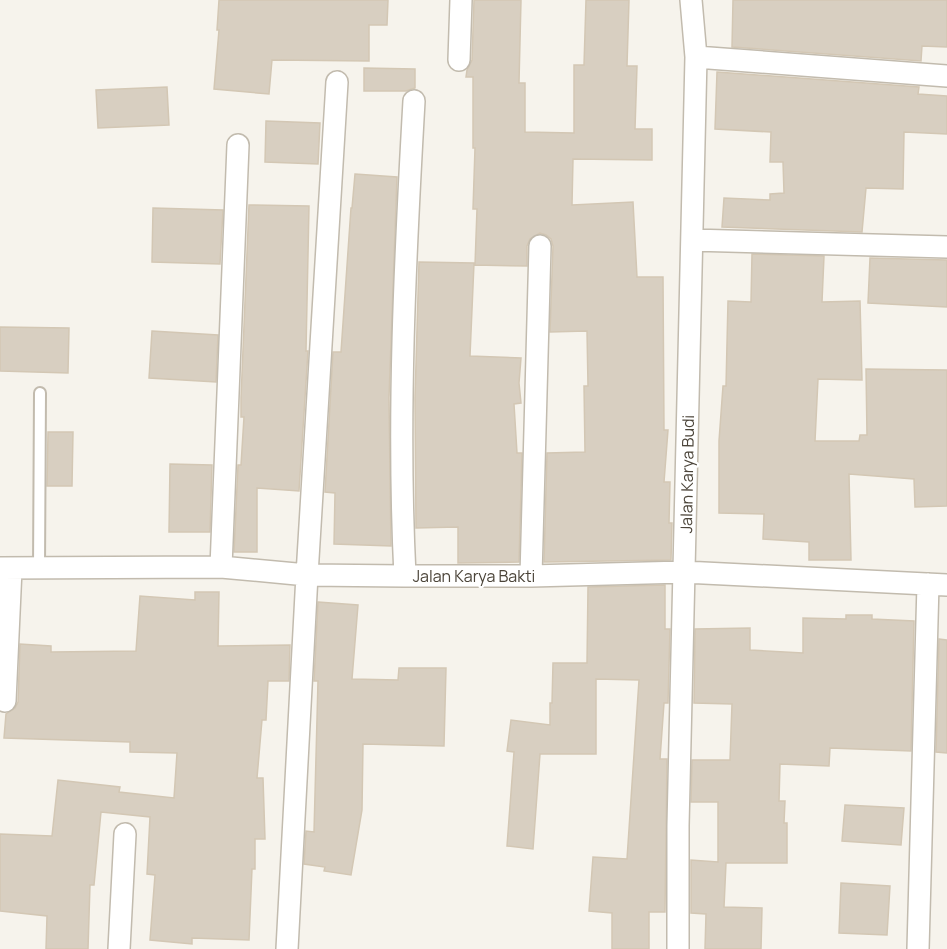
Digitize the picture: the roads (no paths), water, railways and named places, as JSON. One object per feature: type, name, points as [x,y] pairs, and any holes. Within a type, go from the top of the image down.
[{"type":"street","points":[[459,60],[461,0]]},
{"type":"street","name":"Jalan Karya Budi","points":[[678,949],[678,826],[696,57],[691,0]]},
{"type":"street","points":[[696,57],[947,76]]},
{"type":"street","points":[[287,949],[337,82]]},
{"type":"street","points":[[405,576],[401,477],[402,405],[406,229],[414,101]]},
{"type":"street","points":[[221,567],[238,145]]},
{"type":"street","points":[[692,240],[947,247]]},
{"type":"street","points":[[531,576],[540,246]]},
{"type":"street","name":"Jalan Karya Bakti","points":[[5,568],[221,567],[307,575],[405,576],[531,576],[684,572],[938,585]]},
{"type":"street","points":[[5,568],[5,701]]},
{"type":"street","points":[[918,949],[938,585]]},
{"type":"street","points":[[119,949],[125,834]]},
{"type":"lane","points":[[39,569],[40,393]]}]
